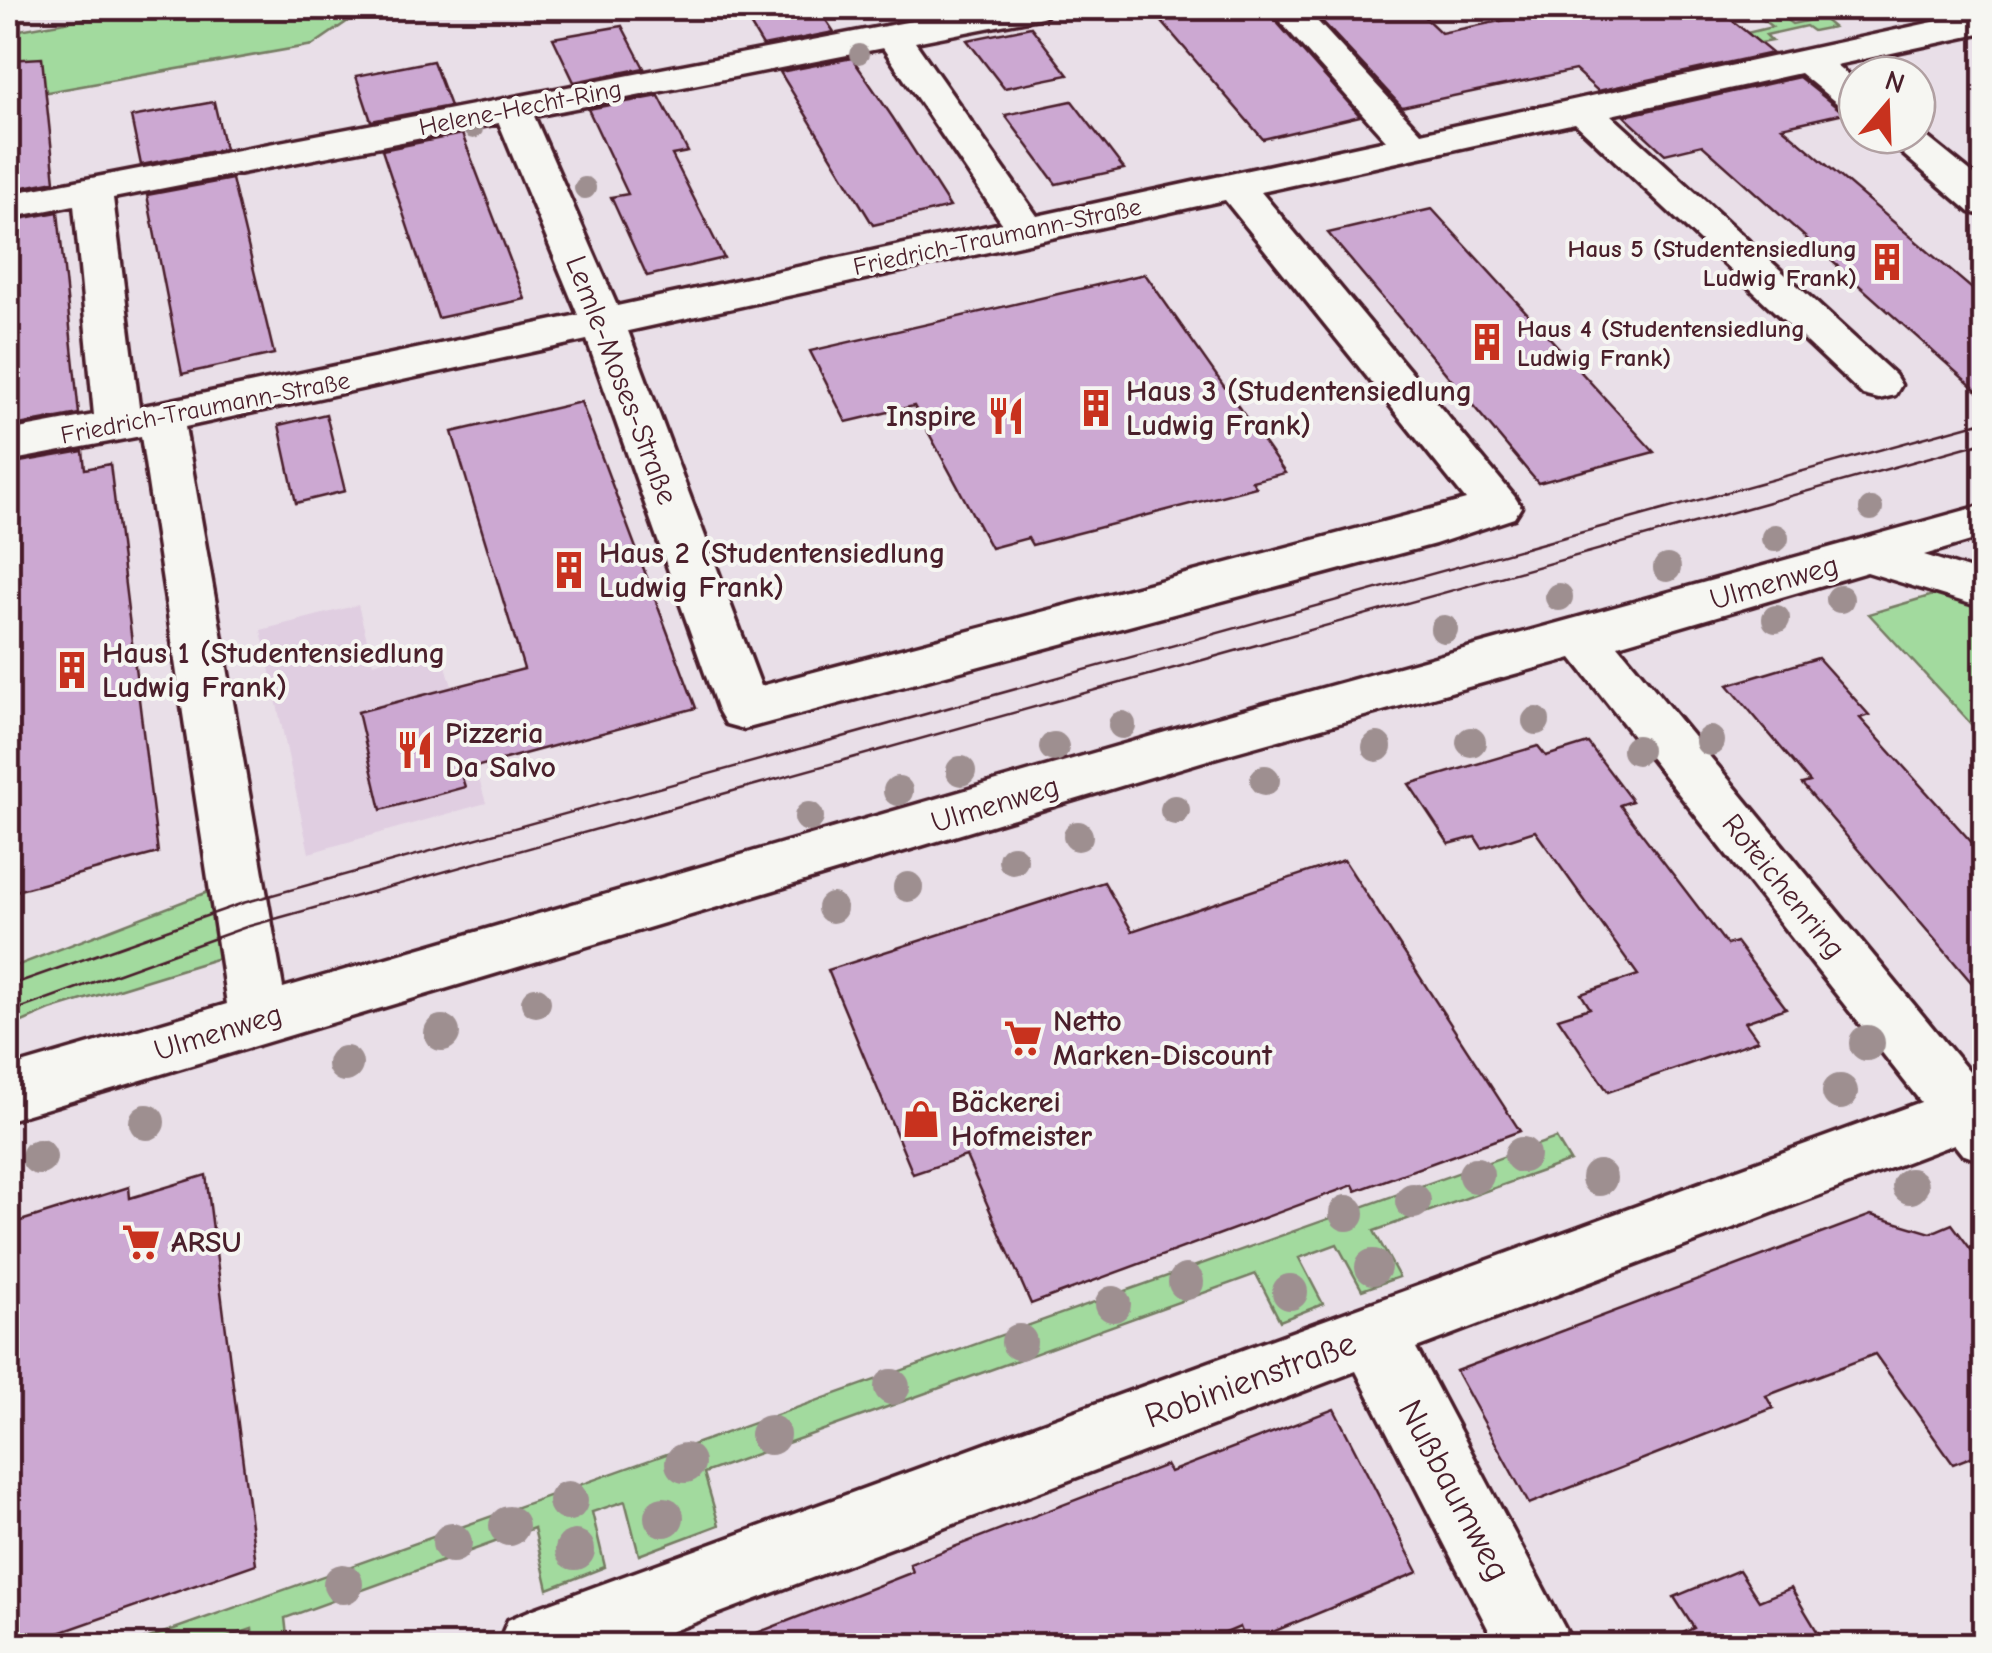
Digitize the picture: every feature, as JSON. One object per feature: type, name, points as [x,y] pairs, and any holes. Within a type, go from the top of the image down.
[{"type":"street","name":"Helene-Hecht-Ring","points":[[8,206],[1033,8]]},
{"type":"street","points":[[1286,8],[1412,146]]},
{"type":"street","points":[[1964,8],[1984,22]]},
{"type":"street","name":"Friedrich-Traumann-Straße","points":[[8,446],[603,323],[1984,22]]},
{"type":"street","points":[[892,35],[1026,230]]},
{"type":"street","points":[[1807,61],[1837,84]]},
{"type":"street","name":"Lemle-Moses-Straße","points":[[512,108],[603,323],[744,710],[1416,533],[1497,508],[1234,185]]},
{"type":"street","points":[[1583,109],[1879,385]]},
{"type":"street","points":[[1925,155],[1984,203]]},
{"type":"street","points":[[92,190],[259,1020]]},
{"type":"street","name":"Ulmenweg","points":[[8,1094],[1214,738],[1584,637],[1984,521]]},
{"type":"street","points":[[1868,555],[1984,590]]},
{"type":"street","name":"Roteichenring","points":[[1584,637],[1975,1124]]},
{"type":"street","name":"Robinienstraße","points":[[534,1646],[639,1627],[1372,1334],[1975,1124]]},
{"type":"street","name":"Nußbaumweg","points":[[1372,1334],[1538,1646]]},
{"type":"shaded area","points":[[358,605],[373,663],[440,645],[486,803],[309,853],[261,630]]},
{"type":"green space","points":[[145,8],[432,8],[351,19],[313,45],[8,99],[8,32]]},
{"type":"green space","points":[[1748,8],[1771,8],[1792,24],[1822,18],[1833,27],[1813,31],[1806,26],[1766,35],[1772,41],[1755,44],[1743,34],[1772,27]]},
{"type":"green space","points":[[1984,580],[1984,738],[1869,614]]},
{"type":"green space","points":[[213,890],[219,958],[50,1010],[8,1028],[8,969]]},
{"type":"green space","points":[[1556,1138],[1570,1161],[1374,1231],[1399,1277],[1362,1290],[1337,1244],[1299,1258],[1323,1304],[1280,1321],[1256,1274],[704,1473],[719,1525],[639,1555],[625,1501],[592,1512],[605,1567],[548,1589],[534,1528],[285,1618],[288,1645],[254,1645],[252,1629],[205,1645],[129,1645]]},
{"type":"building","points":[[740,8],[818,8],[834,32],[763,46]]},
{"type":"building","points":[[1150,8],[1264,8],[1360,116],[1263,139]]},
{"type":"building","points":[[1310,8],[1415,8],[1441,33],[1565,8],[1717,8],[1772,53],[1598,91],[1575,70],[1402,107]]},
{"type":"building","points":[[622,26],[644,68],[574,82],[553,38]]},
{"type":"building","points":[[1031,27],[1068,75],[1004,88],[967,40]]},
{"type":"building","points":[[42,58],[55,181],[8,190],[8,60]]},
{"type":"building","points":[[852,58],[950,207],[873,225],[780,72]]},
{"type":"building","points":[[433,61],[450,106],[371,121],[356,76]]},
{"type":"building","name":"Haus 5 (Studentensiedlung Ludwig Frank)","points":[[1799,77],[1837,107],[1837,115],[1782,127],[1984,299],[1984,397],[1702,145],[1665,154],[1624,116]]},
{"type":"building","points":[[659,96],[688,152],[672,155],[724,258],[647,276],[611,197],[628,194],[588,109]]},
{"type":"building","points":[[1072,101],[1124,169],[1056,184],[1005,115]]},
{"type":"building","points":[[214,102],[225,149],[141,165],[131,117]]},
{"type":"building","points":[[462,134],[525,299],[438,318],[382,150]]},
{"type":"building","points":[[232,179],[274,354],[182,374],[147,195]]},
{"type":"building","name":"Haus 4 (Studentensiedlung Ludwig Frank)","points":[[1432,209],[1654,452],[1538,483],[1328,233]]},
{"type":"building","points":[[58,212],[79,414],[8,427],[8,221]]},
{"type":"building","name":"Haus 3 (Studentensiedlung Ludwig Frank)","points":[[1145,274],[1285,473],[1252,481],[1256,487],[1032,545],[1028,538],[991,548],[914,406],[846,422],[810,351]]},
{"type":"building","name":"Haus 2 (Studentensiedlung Ludwig Frank)","points":[[581,402],[696,708],[460,771],[465,787],[381,810],[358,712],[524,669],[452,432]]},
{"type":"building","points":[[326,414],[345,491],[296,503],[279,425]]},
{"type":"building","name":"Haus 1 (Studentensiedlung Ludwig Frank)","points":[[83,451],[85,469],[110,464],[158,853],[8,893],[8,464]]},
{"type":"building","points":[[1818,658],[1869,715],[1860,718],[1984,856],[1984,997],[1802,784],[1810,782],[1728,685]]},
{"type":"building","points":[[1588,743],[1632,801],[1620,805],[1727,945],[1736,942],[1786,1008],[1745,1022],[1758,1040],[1608,1092],[1558,1018],[1590,1008],[1581,994],[1638,975],[1535,831],[1482,848],[1475,837],[1449,844],[1409,784],[1538,746],[1546,756]]},
{"type":"building","name":"Netto Marken-Discount","points":[[1344,860],[1520,1131],[1356,1191],[1353,1185],[1031,1304],[966,1156],[913,1174],[828,970],[1104,882],[1132,931]]},
{"type":"building","points":[[206,1175],[256,1564],[22,1646],[8,1646],[8,1225],[129,1187],[130,1198]]},
{"type":"building","points":[[1871,1215],[1931,1233],[1952,1224],[1984,1267],[1984,1452],[1953,1464],[1875,1354],[1766,1396],[1773,1408],[1529,1504],[1456,1371]]},
{"type":"building","points":[[1334,1409],[1418,1572],[1246,1643],[1240,1627],[1195,1646],[735,1646],[734,1642],[913,1572],[910,1564],[1166,1465],[1170,1472]]},
{"type":"building","points":[[1739,1570],[1759,1601],[1791,1588],[1826,1646],[1655,1646],[1694,1628],[1674,1597]]},
{"type":"tram line","points":[[8,986],[243,903],[1984,421]]},
{"type":"tram line","points":[[8,1013],[246,927],[1984,442]]},
{"type":"place","name":"Haus 5 (Studentensiedlung Ludwig Frank)","points":[[1887,262]]},
{"type":"place","name":"Haus 4 (Studentensiedlung Ludwig Frank)","points":[[1487,342]]},
{"type":"place","name":"Haus 3 (Studentensiedlung Ludwig Frank)","points":[[1096,408]]},
{"type":"place","name":"Inspire","points":[[1006,416]]},
{"type":"place","name":"Haus 2 (Studentensiedlung Ludwig Frank)","points":[[569,570]]},
{"type":"place","name":"Haus 1 (Studentensiedlung Ludwig Frank)","points":[[72,670]]},
{"type":"place","name":"Pizzeria Da Salvo","points":[[415,750]]},
{"type":"place","name":"Netto Marken-Discount","points":[[1023,1038]]},
{"type":"place","name":"Bäckerei Hofmeister","points":[[921,1119]]},
{"type":"place","name":"ARSU","points":[[141,1242]]}]
